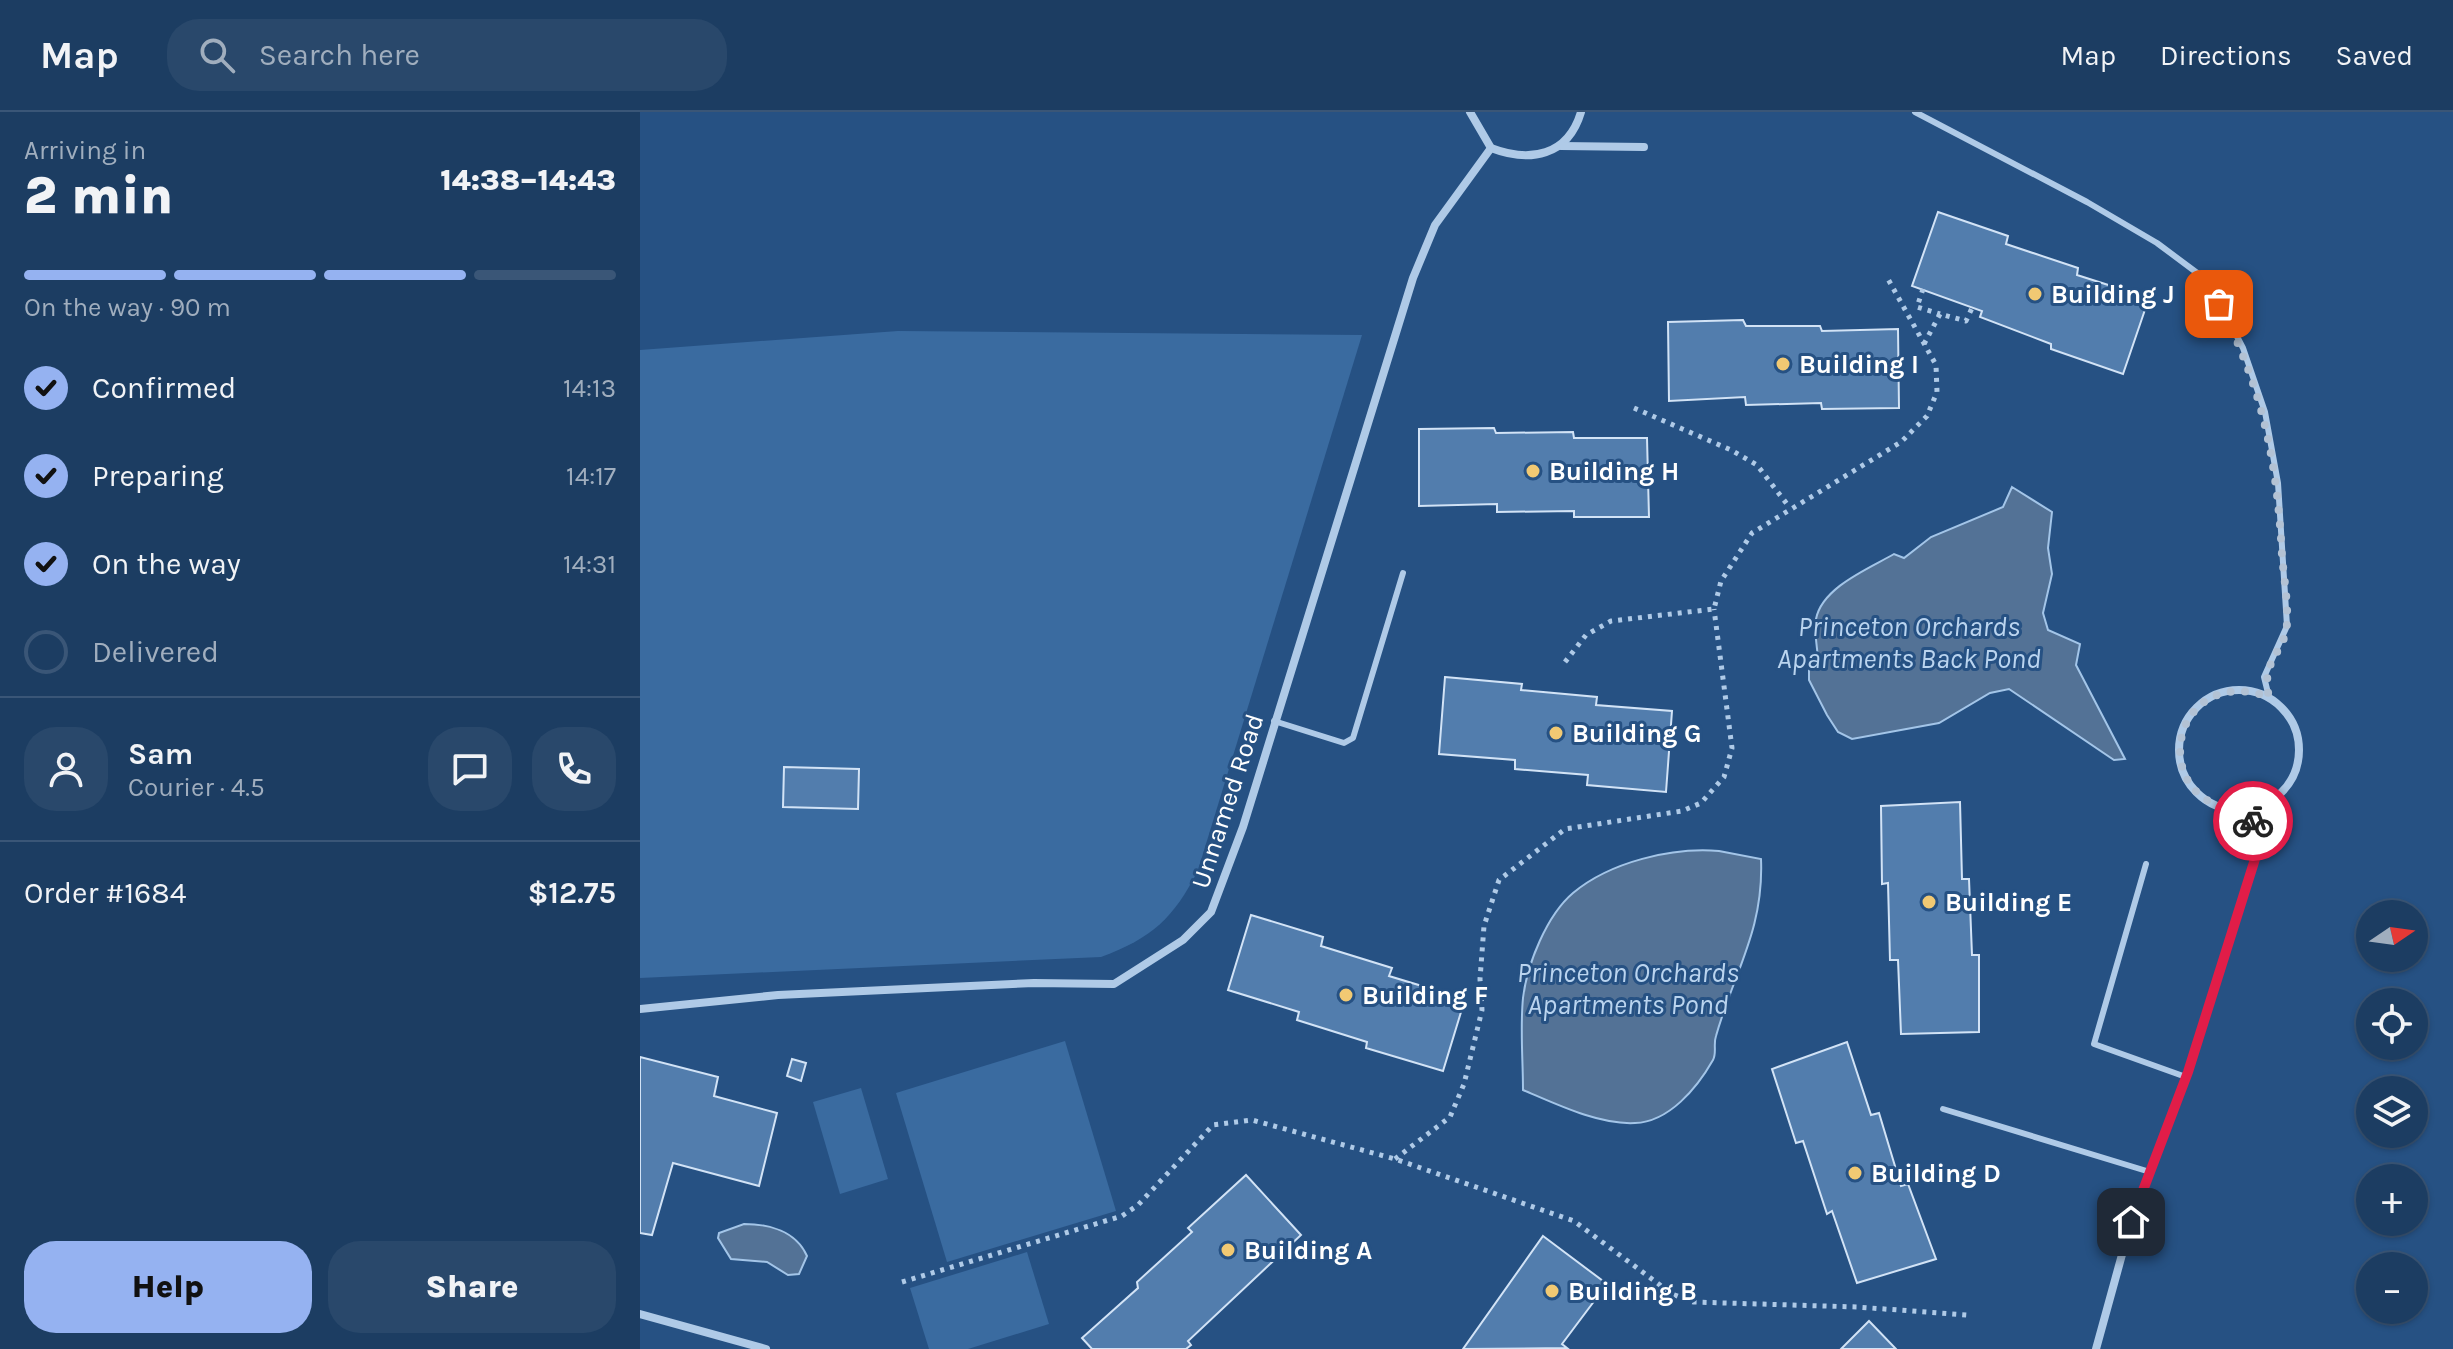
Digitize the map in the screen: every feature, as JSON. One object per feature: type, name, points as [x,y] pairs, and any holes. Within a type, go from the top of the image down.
[{"type":"street","points":[[1470,112],[1491,148],[1521,157],[1539,156],[1561,146],[1644,147]]},
{"type":"street","points":[[1561,146],[1576,128],[1581,112]]},
{"type":"street","name":"Unnamed Road","points":[[640,1009],[778,995],[1034,983],[1114,984],[1183,940],[1211,912],[1233,856],[1413,278],[1435,225],[1491,148]]},
{"type":"street","points":[[2231,690],[2250,690],[2269,697],[2285,710],[2296,728],[2300,749],[2297,769],[2287,787],[2272,802],[2253,810],[2234,811],[2214,806],[2198,795],[2186,780],[2179,761],[2179,741],[2185,723],[2197,707],[2212,695],[2231,690]]},
{"type":"street","points":[[2096,1349],[2131,1222],[2186,1077],[2255,859],[2253,810]]},
{"type":"street","points":[[640,1314],[766,1349]]},
{"type":"lane","points":[[1915,112],[2087,202],[2157,243],[2208,281],[2243,348],[2265,412],[2278,483],[2287,626],[2264,677],[2269,697]]},
{"type":"lane","points":[[1274,721],[1344,743],[1353,738],[1403,573]]},
{"type":"lane","points":[[2146,864],[2094,1044],[2186,1077]]},
{"type":"lane","points":[[1943,1109],[2150,1172]]},
{"type":"path","points":[[1395,1159],[1450,1117],[1464,1084],[1482,1010],[1480,979],[1484,926],[1499,880],[1565,829],[1682,811],[1701,803],[1724,777],[1732,748],[1714,609],[1721,581],[1752,533],[1901,442],[1927,416],[1937,392],[1936,365],[1888,279]]},
{"type":"path","points":[[1923,289],[1917,307],[1966,321],[1972,308]]},
{"type":"path","points":[[1924,344],[1940,314]]},
{"type":"path","points":[[1634,408],[1731,450],[1757,465],[1790,508]]},
{"type":"path","points":[[1565,662],[1586,635],[1611,621],[1714,609]]},
{"type":"path","points":[[902,1282],[1122,1216],[1138,1205],[1213,1125],[1229,1120],[1252,1120],[1395,1159],[1574,1221],[1672,1294],[1693,1302],[1857,1307],[1967,1315]]},
{"type":"shaded area","points":[[898,331],[1362,335],[1198,870],[1180,901],[1160,924],[1134,942],[1101,957],[640,978],[640,350]]},
{"type":"shaded area","points":[[1065,1041],[1116,1211],[947,1262],[896,1093]]},
{"type":"shaded area","points":[[861,1088],[888,1179],[840,1194],[813,1102]]},
{"type":"shaded area","points":[[1027,1252],[1049,1324],[968,1349],[929,1349],[910,1288]]},
{"type":"water","name":"Princeton Orchards Apartments Back Pond","points":[[2012,487],[2052,512],[2048,548],[2052,574],[2043,613],[2048,630],[2080,644],[2076,665],[2125,759],[2114,760],[2009,689],[1990,693],[1939,723],[1852,739],[1838,732],[1809,680],[1809,665],[1818,658],[1816,619],[1827,597],[1848,580],[1894,554],[1904,558],[1931,537],[2003,507]]},
{"type":"water","name":"Princeton Orchards Apartments Pond","points":[[1719,851],[1761,859],[1761,884],[1753,929],[1723,1013],[1714,1057],[1699,1082],[1670,1110],[1659,1117],[1635,1123],[1592,1117],[1523,1090],[1525,985],[1540,941],[1564,902],[1588,882],[1623,865],[1662,854]]},
{"type":"water","points":[[744,1224],[763,1225],[796,1240],[807,1256],[799,1274],[788,1275],[767,1262],[731,1259],[718,1238],[719,1233]]},
{"type":"building","name":"Building J","points":[[1938,212],[2008,236],[2006,244],[2078,268],[2077,275],[2149,298],[2123,374],[2051,349],[2051,344],[1980,317],[1982,311],[1912,286]]},
{"type":"building","name":"Building I","points":[[1743,320],[1746,326],[1820,326],[1822,331],[1898,329],[1899,408],[1822,409],[1821,403],[1746,405],[1745,397],[1669,401],[1668,322]]},
{"type":"building","name":"Building H","points":[[1494,428],[1496,433],[1573,432],[1574,438],[1647,438],[1649,517],[1574,517],[1574,511],[1497,512],[1497,504],[1419,506],[1419,429]]},
{"type":"building","name":"Building G","points":[[1445,677],[1522,684],[1521,690],[1597,697],[1596,705],[1672,711],[1666,792],[1587,785],[1588,775],[1515,769],[1515,760],[1439,754]]},
{"type":"building","points":[[784,767],[859,769],[858,809],[783,807]]},
{"type":"building","name":"Building E","points":[[1960,802],[1962,879],[1969,879],[1972,955],[1979,955],[1979,1032],[1901,1034],[1898,960],[1890,960],[1888,883],[1882,884],[1881,806]]},
{"type":"building","name":"Building F","points":[[1251,915],[1323,937],[1321,946],[1392,968],[1389,976],[1465,999],[1443,1071],[1366,1048],[1367,1042],[1297,1020],[1299,1012],[1228,990]]},
{"type":"building","name":"Building D","points":[[1847,1042],[1871,1115],[1879,1113],[1901,1186],[1908,1184],[1936,1259],[1857,1283],[1832,1211],[1827,1214],[1803,1141],[1796,1143],[1772,1069]]},
{"type":"building","points":[[640,1057],[718,1077],[714,1096],[777,1113],[759,1186],[673,1163],[652,1235],[640,1233]]},
{"type":"building","points":[[792,1059],[806,1063],[801,1081],[787,1076]]},
{"type":"building","name":"Building A","points":[[1246,1175],[1301,1235],[1188,1341],[1191,1345],[1186,1349],[1092,1349],[1082,1338],[1138,1288],[1137,1282],[1192,1232],[1188,1228]]},
{"type":"building","name":"Building B","points":[[1543,1236],[1607,1284],[1562,1344],[1567,1348],[1463,1349]]},
{"type":"building","points":[[1869,1321],[1896,1349],[1841,1349]]},
{"type":"way so far","points":[[2219,304],[2243,348],[2265,412],[2278,483],[2287,626],[2264,677],[2269,697],[2250,690],[2231,690],[2212,695],[2197,707],[2185,723],[2179,741],[2179,761],[2186,780],[2198,795],[2214,806],[2234,811],[2253,810],[2253,821]]},
{"type":"place","name":"Building J","points":[[2035,294]]},
{"type":"place","name":"Building I","points":[[1783,364]]},
{"type":"place","name":"Building H","points":[[1533,471]]},
{"type":"place","name":"Building G","points":[[1556,733]]},
{"type":"place","name":"Building E","points":[[1929,902]]},
{"type":"place","name":"Building F","points":[[1346,995]]},
{"type":"place","name":"Building D","points":[[1855,1173]]},
{"type":"place","name":"Building A","points":[[1228,1250]]},
{"type":"place","name":"Building B","points":[[1552,1291]]},
{"type":"route","points":[[2131,1222],[2188,1072],[2255,859],[2253,821]]}]
